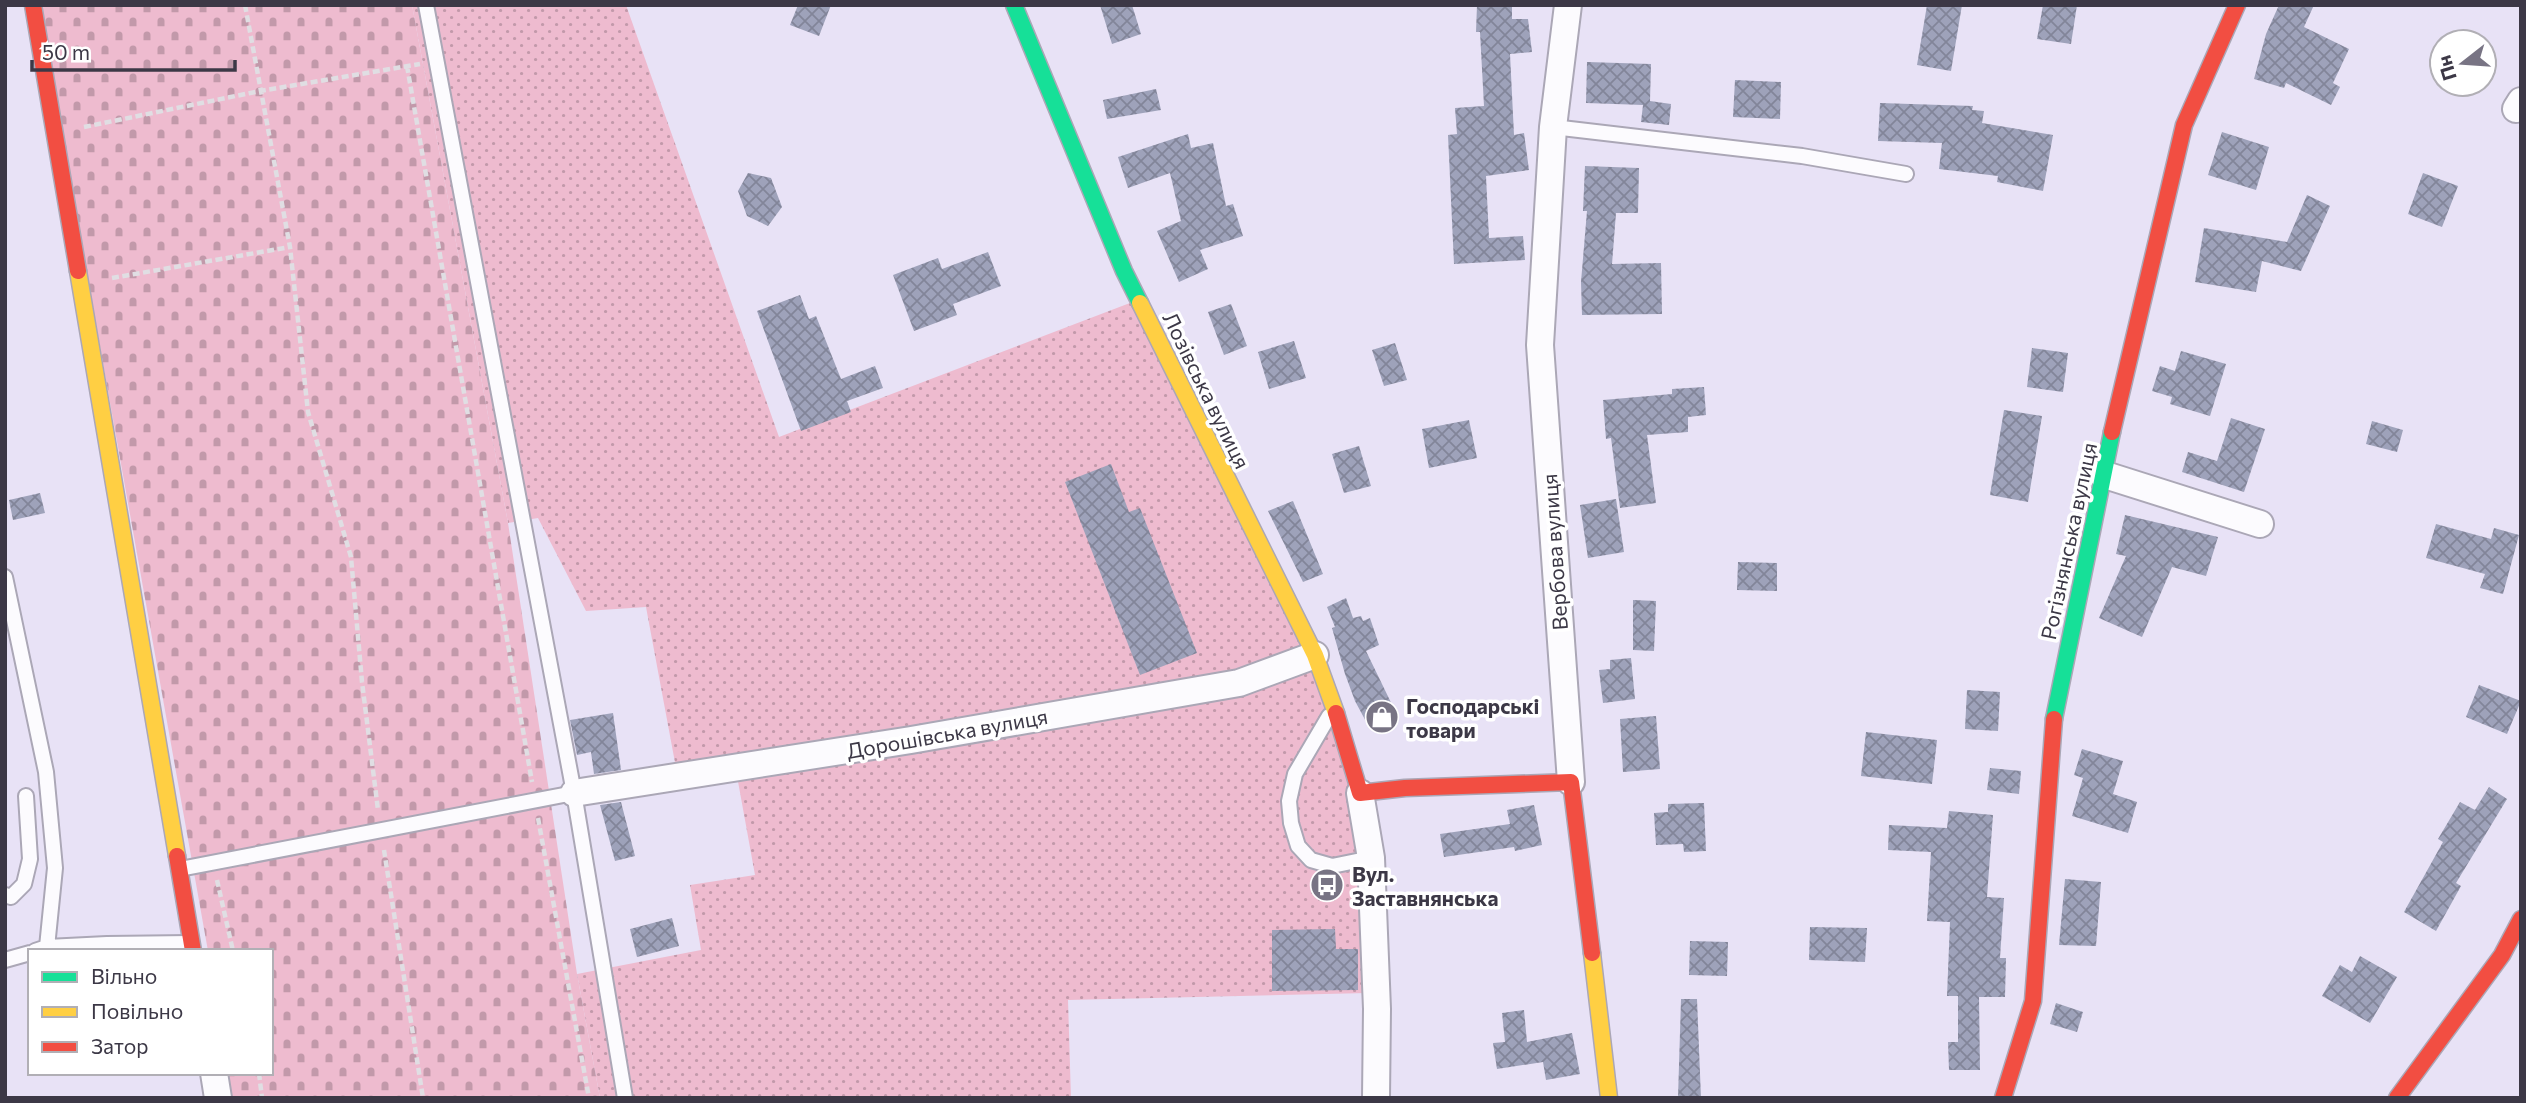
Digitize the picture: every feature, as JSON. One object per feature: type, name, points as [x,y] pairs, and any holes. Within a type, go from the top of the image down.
[{"type":"street","points":[[33,5],[192,947]]},
{"type":"street","name":"Лозівська вулиця","points":[[1014,5],[1124,271],[1315,655],[1334,706],[1360,793]]},
{"type":"street","name":"Вербова вулиця","points":[[1568,5],[1553,127],[1539,345],[1571,782],[1609,1098]]},
{"type":"street","name":"Рогізнянська вулиця","points":[[2003,1098],[2033,1001],[2054,713],[2102,474],[2184,125],[2237,5]]},
{"type":"street","points":[[2102,474],[2260,524]]},
{"type":"street","name":"Дорошівська вулиця","points":[[574,793],[911,740],[1239,682],[1315,655]]},
{"type":"street","points":[[1376,1098],[1377,1009],[1371,858],[1360,793],[1405,788],[1571,782]]},
{"type":"street","points":[[2397,1098],[2511,960],[2521,919]]},
{"type":"street","points":[[214,1075],[218,1098]]},
{"type":"lane","points":[[426,5],[574,793],[625,1098]]},
{"type":"lane","points":[[1553,127],[1802,156],[1906,174]]},
{"type":"lane","points":[[5,576],[46,772],[55,868],[41,949],[192,947]]},
{"type":"lane","points":[[1334,706],[1295,774],[1289,801],[1291,823],[1298,846],[1311,860],[1332,866],[1371,858]]},
{"type":"lane","points":[[178,869],[574,793]]},
{"type":"lane","points":[[5,895],[11,897],[24,884],[30,859],[26,796]]},
{"type":"lane","points":[[5,960],[28,954]]},
{"type":"path","points":[[245,5],[290,247],[308,412],[351,557],[362,682],[381,831],[423,1098]]},
{"type":"path","points":[[77,128],[260,91],[437,63]]},
{"type":"path","points":[[407,66],[589,1098]]},
{"type":"path","points":[[108,279],[290,247]]},
{"type":"path","points":[[259,1075],[262,1098]]},
{"type":"green space","points":[[39,5],[412,5],[508,523],[577,974],[600,1098],[232,1098],[228,1075],[273,1075],[273,949],[208,949]]},
{"type":"green space","points":[[412,5],[626,5],[779,437],[1143,298],[1365,777],[1368,993],[1068,1000],[1071,1098],[600,1098],[577,974],[701,950],[690,885],[755,875],[737,776],[679,784],[646,607],[586,611],[538,518],[508,523]]},
{"type":"building","points":[[798,5],[831,5],[819,36],[790,25]]},
{"type":"building","points":[[1100,5],[1132,5],[1141,34],[1112,44]]},
{"type":"building","points":[[1477,5],[1512,5],[1512,19],[1528,19],[1532,52],[1510,54],[1514,135],[1524,133],[1529,170],[1486,176],[1489,238],[1523,236],[1525,260],[1454,264],[1448,135],[1457,134],[1455,108],[1484,106],[1480,32],[1476,32]]},
{"type":"building","points":[[1927,5],[1962,5],[1951,71],[1917,65]]},
{"type":"building","points":[[2043,5],[2077,5],[2071,44],[2037,39]]},
{"type":"building","points":[[2279,5],[2314,5],[2304,27],[2349,49],[2333,83],[2340,87],[2331,105],[2286,83],[2284,88],[2254,79],[2266,34]]},
{"type":"building","points":[[1587,62],[1651,64],[1650,101],[1671,104],[1669,125],[1641,122],[1643,105],[1586,103]]},
{"type":"building","points":[[1735,80],[1781,82],[1780,119],[1733,117]]},
{"type":"building","points":[[1156,89],[1161,110],[1107,119],[1103,100]]},
{"type":"building","points":[[1880,103],[1973,106],[1972,110],[1984,111],[1982,123],[2053,135],[2043,191],[1997,182],[1998,176],[1939,169],[1942,143],[1878,141]]},
{"type":"building","points":[[2222,132],[2269,147],[2256,190],[2208,175]]},
{"type":"building","points":[[1188,134],[1191,148],[1213,143],[1226,206],[1233,204],[1243,236],[1200,250],[1208,269],[1179,282],[1157,231],[1181,221],[1170,173],[1128,188],[1118,157]]},
{"type":"building","points":[[1585,166],[1639,168],[1638,213],[1616,213],[1612,264],[1661,263],[1662,314],[1582,315],[1581,282],[1587,211],[1583,211]]},
{"type":"building","points":[[748,173],[771,178],[782,207],[768,226],[747,216],[738,191]]},
{"type":"building","points":[[2423,173],[2458,186],[2442,227],[2408,214]]},
{"type":"building","points":[[2307,195],[2330,206],[2301,271],[2262,261],[2256,292],[2195,282],[2204,228],[2287,242]]},
{"type":"building","points":[[988,252],[1001,286],[953,304],[957,315],[914,331],[893,275],[938,258],[942,269]]},
{"type":"building","points":[[800,295],[809,319],[816,316],[841,379],[875,366],[883,388],[847,401],[851,412],[801,431],[757,311]]},
{"type":"building","points":[[1231,304],[1247,346],[1224,355],[1208,312]]},
{"type":"building","points":[[1294,341],[1306,378],[1269,389],[1258,352]]},
{"type":"building","points":[[1395,343],[1407,380],[1384,386],[1372,350]]},
{"type":"building","points":[[2032,348],[2068,353],[2063,392],[2027,387]]},
{"type":"building","points":[[2181,351],[2226,364],[2210,416],[2170,404],[2172,397],[2152,391],[2160,366],[2175,371]]},
{"type":"building","points":[[1704,387],[1706,415],[1688,417],[1688,432],[1647,435],[1656,503],[1620,508],[1611,438],[1606,439],[1603,400],[1672,394],[1672,389]]},
{"type":"building","points":[[2004,410],[2042,416],[2028,502],[1990,495]]},
{"type":"building","points":[[2231,418],[2265,429],[2244,492],[2182,472],[2188,452],[2217,461]]},
{"type":"building","points":[[1469,420],[1477,458],[1429,468],[1422,429]]},
{"type":"building","points":[[2372,421],[2403,430],[2397,452],[2366,444]]},
{"type":"building","points":[[1359,446],[1371,486],[1344,493],[1332,454]]},
{"type":"building","points":[[1111,464],[1129,512],[1140,508],[1197,653],[1140,675],[1065,482]]},
{"type":"building","points":[[40,493],[45,513],[13,520],[9,500]]},
{"type":"building","points":[[1616,499],[1624,552],[1588,558],[1580,505]]},
{"type":"building","points":[[1293,501],[1323,574],[1303,582],[1268,511]]},
{"type":"building","points":[[2125,515],[2218,537],[2206,576],[2172,567],[2142,637],[2099,618],[2126,556],[2116,554]]},
{"type":"building","points":[[2436,524],[2491,539],[2494,528],[2519,535],[2503,594],[2480,588],[2485,574],[2426,558]]},
{"type":"building","points":[[1738,562],[1777,563],[1777,591],[1737,590]]},
{"type":"building","points":[[1346,598],[1353,618],[1361,616],[1363,621],[1370,618],[1379,645],[1366,651],[1397,715],[1370,729],[1345,674],[1332,628],[1335,627],[1327,607]]},
{"type":"building","points":[[1633,600],[1656,601],[1654,651],[1633,650]]},
{"type":"building","points":[[1631,658],[1635,699],[1603,703],[1599,670],[1610,669],[1610,660]]},
{"type":"building","points":[[2479,685],[2521,701],[2507,734],[2466,717]]},
{"type":"building","points":[[1967,690],[2000,692],[1998,731],[1965,729]]},
{"type":"building","points":[[613,713],[621,770],[594,774],[591,752],[577,755],[570,720]]},
{"type":"building","points":[[1656,716],[1660,769],[1623,772],[1620,719]]},
{"type":"building","points":[[1866,732],[1937,740],[1932,784],[1861,776]]},
{"type":"building","points":[[2082,749],[2123,761],[2113,794],[2137,802],[2128,833],[2072,816],[2083,778],[2074,775]]},
{"type":"building","points":[[1990,768],[2021,771],[2019,794],[1987,790]]},
{"type":"building","points":[[2489,787],[2507,799],[2456,883],[2461,886],[2436,931],[2404,912],[2443,842],[2438,839],[2460,802],[2475,810]]},
{"type":"building","points":[[621,802],[635,856],[615,861],[600,805]]},
{"type":"building","points":[[1704,803],[1706,851],[1684,852],[1683,844],[1656,845],[1654,813],[1668,812],[1668,804]]},
{"type":"building","points":[[1534,805],[1542,845],[1515,851],[1514,847],[1444,857],[1440,834],[1510,824],[1507,810]]},
{"type":"building","points":[[1949,811],[1993,815],[1987,897],[2004,898],[2000,958],[2006,958],[2005,997],[1979,997],[1980,1070],[1949,1070],[1948,1042],[1958,1042],[1958,996],[1947,996],[1950,922],[1927,921],[1931,852],[1888,850],[1889,825],[1947,828]]},
{"type":"building","points":[[2065,879],[2101,882],[2096,946],[2059,945]]},
{"type":"building","points":[[672,918],[679,946],[637,957],[630,929]]},
{"type":"building","points":[[1810,927],[1867,928],[1865,962],[1809,960]]},
{"type":"building","points":[[1335,929],[1336,949],[1358,949],[1358,990],[1272,991],[1272,930]]},
{"type":"building","points":[[1690,941],[1728,942],[1727,976],[1689,975]]},
{"type":"building","points":[[2360,956],[2397,977],[2370,1023],[2322,996],[2340,965],[2352,972]]},
{"type":"building","points":[[1681,999],[1697,999],[1701,1098],[1678,1098]]},
{"type":"building","points":[[2056,1003],[2083,1012],[2077,1032],[2050,1024]]},
{"type":"building","points":[[1524,1010],[1527,1042],[1572,1033],[1580,1074],[1546,1080],[1543,1062],[1497,1069],[1493,1043],[1505,1042],[1502,1013]]},
{"type":"traffic: fast","points":[[1014,5],[1124,271],[1140,303]]},
{"type":"traffic: fast","points":[[2054,719],[2112,432]]},
{"type":"traffic: slow","points":[[78,271],[177,856]]},
{"type":"traffic: slow","points":[[1140,303],[1315,655],[1336,713]]},
{"type":"traffic: slow","points":[[1592,953],[1609,1098]]},
{"type":"traffic: jam","points":[[33,5],[78,271]]},
{"type":"traffic: jam","points":[[2112,432],[2184,125],[2237,5]]},
{"type":"traffic: jam","points":[[1336,713],[1360,793],[1405,788],[1571,782],[1592,953]]},
{"type":"traffic: jam","points":[[2003,1098],[2033,1001],[2054,719]]},
{"type":"traffic: jam","points":[[177,856],[193,949]]},
{"type":"traffic: jam","points":[[2397,1098],[2502,955],[2521,919]]},
{"type":"place","name":"Господарські товари","points":[[1382,717]]},
{"type":"place","name":"Вул. Заставнянська","points":[[1327,885]]}]
